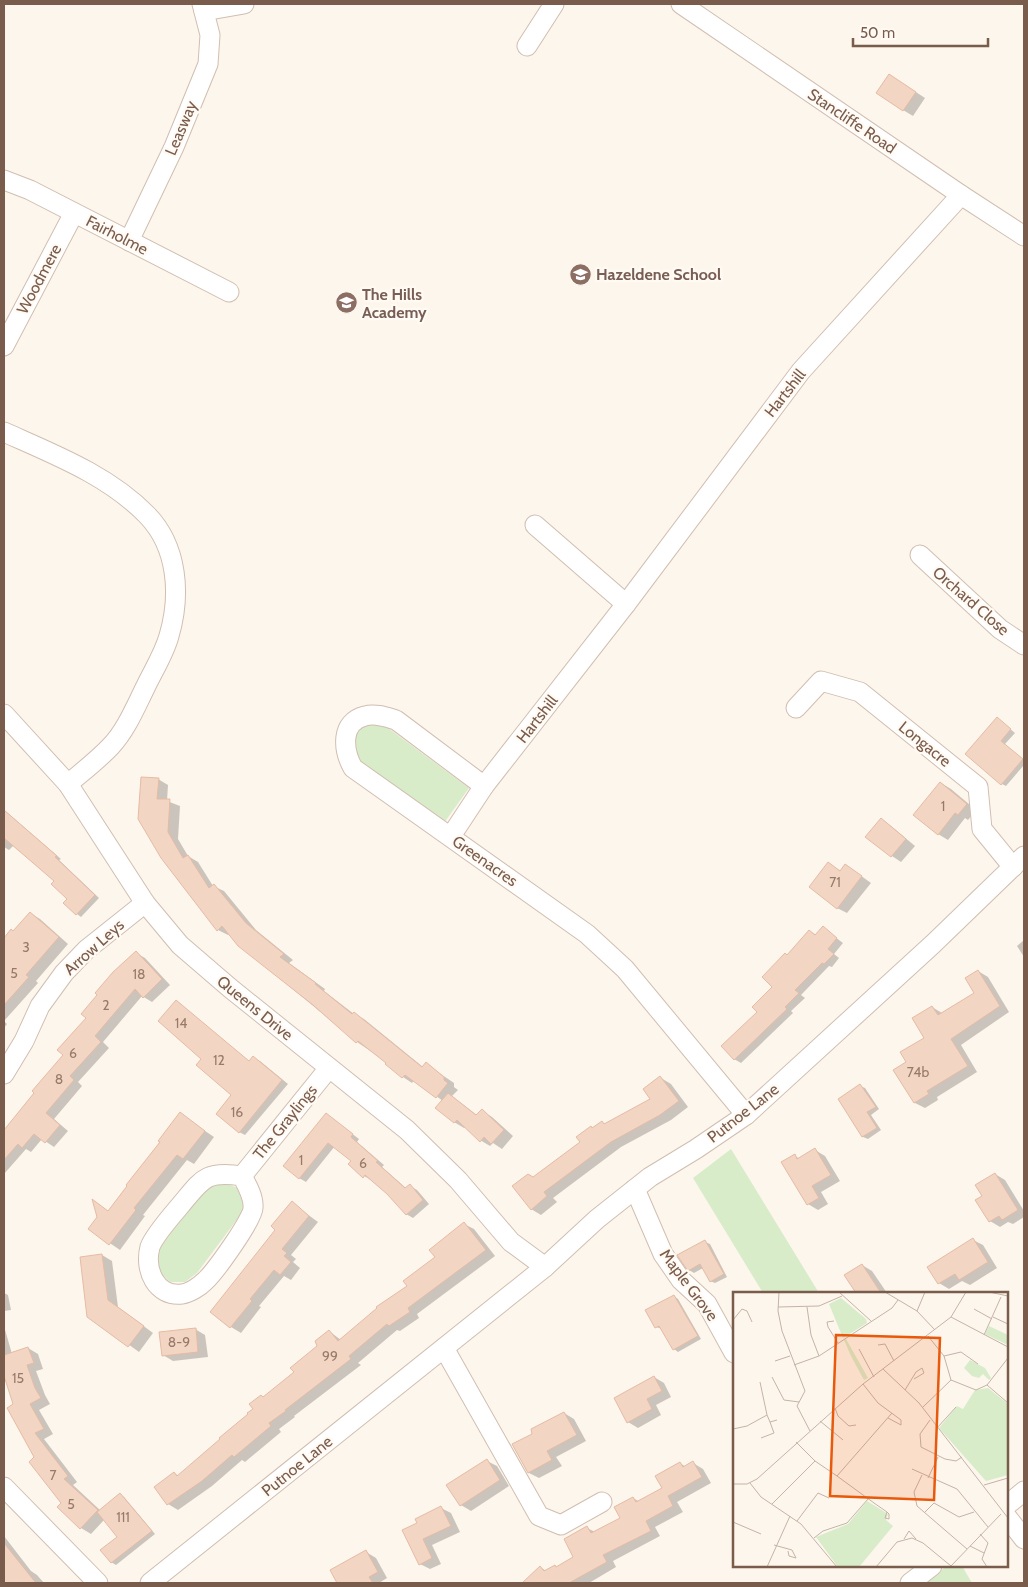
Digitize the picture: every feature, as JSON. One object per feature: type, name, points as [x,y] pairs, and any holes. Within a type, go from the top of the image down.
[{"type":"street","name":"Leasway","points":[[129,241],[174,147],[208,64],[210,35],[203,7],[244,4]]},
{"type":"street","points":[[527,46],[554,4]]},
{"type":"street","name":"Stancliffe Road","points":[[682,4],[1024,236]]},
{"type":"street","name":"Fairholme","points":[[4,180],[30,190],[229,292]]},
{"type":"street","name":"Hartshill","points":[[451,836],[484,786],[626,604],[801,371],[961,195]]},
{"type":"street","name":"Woodmere","points":[[4,346],[74,213]]},
{"type":"street","points":[[4,432],[62,458],[114,487],[148,516],[165,542],[175,575],[175,606],[169,638],[129,722],[111,746],[68,784]]},
{"type":"street","points":[[535,525],[626,604]]},
{"type":"street","name":"Orchard Close","points":[[920,555],[1000,629],[1024,645]]},
{"type":"street","name":"Longacre","points":[[796,708],[821,681],[860,692],[978,787],[982,829],[1018,861]]},
{"type":"street","name":"Queens Drive","points":[[4,714],[68,784],[145,903],[180,945],[407,1130],[458,1180],[511,1242],[545,1267]]},
{"type":"street","name":"Greenacres","points":[[484,786],[396,720],[380,715],[364,716],[350,725],[344,743],[347,758],[353,768],[587,934],[625,969],[746,1115]]},
{"type":"street","name":"Putnoe Lane","points":[[150,1583],[545,1267],[597,1219],[650,1177],[746,1115],[926,951],[1018,861]]},
{"type":"street","name":"Arrow Leys","points":[[4,1074],[24,1041],[40,1006],[64,973],[86,950],[145,903]]},
{"type":"street","name":"The Graylings","points":[[242,1176],[329,1068]]},
{"type":"street","name":"The Graylings","points":[[218,1173],[242,1176],[251,1194],[254,1208],[246,1225],[206,1280],[184,1294],[166,1292],[154,1283],[148,1266],[150,1246],[202,1180],[218,1173]]},
{"type":"street","name":"Maple Grove","points":[[635,1189],[663,1254],[682,1280],[707,1304],[733,1351]]},
{"type":"street","points":[[444,1348],[539,1516],[561,1525],[602,1502]]},
{"type":"street","points":[[4,1487],[98,1583]]},
{"type":"street","points":[[1008,1504],[1024,1491]]},
{"type":"street","points":[[1008,1518],[1024,1539]]},
{"type":"street","points":[[910,1583],[931,1567]]},
{"type":"green space","points":[[369,723],[384,725],[469,788],[444,823],[360,764],[351,742],[357,728]]},
{"type":"green space","points":[[731,1149],[818,1292],[762,1292],[693,1178]]},
{"type":"green space","points":[[223,1182],[240,1189],[244,1210],[197,1273],[185,1282],[170,1282],[157,1270],[160,1247],[205,1188]]},
{"type":"green space","points":[[946,1567],[963,1567],[972,1583],[924,1583]]},
{"type":"building","points":[[889,74],[916,92],[903,111],[876,93]]},
{"type":"building","points":[[997,717],[1011,729],[1001,741],[1023,759],[1001,785],[965,754]]},
{"type":"building","points":[[141,777],[159,778],[157,799],[170,799],[168,832],[183,858],[188,855],[209,888],[214,884],[246,923],[284,954],[280,957],[316,983],[352,1014],[354,1012],[422,1067],[426,1062],[444,1077],[444,1080],[448,1083],[436,1098],[405,1075],[402,1078],[358,1041],[356,1043],[313,1005],[238,946],[222,926],[217,931],[161,858],[138,819]]},
{"type":"building","points":[[940,782],[967,804],[958,815],[955,813],[938,835],[913,815]]},
{"type":"building","points":[[4,810],[57,856],[55,857],[95,895],[76,915],[63,903],[67,899],[51,884],[54,881],[4,838]]},
{"type":"building","points":[[881,818],[906,839],[891,857],[865,837]]},
{"type":"building","points":[[828,862],[840,871],[845,864],[862,876],[837,909],[809,887]]},
{"type":"building","points":[[30,912],[59,937],[26,975],[29,977],[4,1005],[4,938]]},
{"type":"building","points":[[823,926],[837,938],[828,949],[834,954],[824,964],[822,963],[795,990],[799,993],[785,1007],[787,1009],[734,1060],[721,1046],[757,1012],[752,1007],[772,987],[762,977],[785,953],[787,955],[809,930],[815,935]]},
{"type":"building","points":[[136,951],[162,979],[143,998],[135,989],[95,1036],[101,1042],[70,1076],[74,1080],[46,1113],[60,1125],[45,1143],[34,1134],[22,1148],[18,1144],[4,1160],[4,1130],[34,1093],[32,1091],[63,1055],[57,1050],[86,1018],[81,1014],[97,995],[95,993],[113,972]]},
{"type":"building","points":[[978,970],[1000,1006],[951,1039],[968,1066],[927,1091],[929,1094],[914,1103],[893,1070],[906,1062],[900,1052],[924,1038],[912,1018],[932,1006],[938,1015],[974,993],[965,978]]},
{"type":"building","points":[[176,1000],[249,1061],[253,1056],[282,1080],[239,1133],[216,1114],[231,1095],[196,1065],[201,1059],[158,1021]]},
{"type":"building","points":[[660,1076],[679,1101],[660,1115],[611,1142],[544,1192],[547,1196],[531,1210],[512,1186],[528,1174],[533,1177],[580,1142],[576,1137],[591,1126],[592,1128],[602,1121],[604,1124],[650,1099],[643,1089]]},
{"type":"building","points":[[860,1084],[876,1107],[867,1112],[877,1128],[862,1137],[838,1099]]},
{"type":"building","points":[[448,1093],[476,1115],[482,1109],[504,1130],[491,1144],[484,1137],[480,1142],[457,1120],[454,1123],[435,1108]]},
{"type":"building","points":[[180,1112],[205,1131],[183,1159],[177,1155],[134,1208],[136,1210],[109,1245],[88,1229],[97,1217],[92,1199],[108,1211]]},
{"type":"building","points":[[326,1113],[353,1134],[351,1137],[405,1188],[410,1184],[423,1200],[406,1215],[387,1194],[365,1175],[363,1178],[348,1164],[351,1161],[328,1143],[299,1179],[283,1166]]},
{"type":"building","points":[[815,1148],[831,1175],[812,1186],[819,1198],[807,1205],[781,1162],[795,1154],[797,1159]]},
{"type":"building","points":[[995,1173],[1018,1210],[1002,1220],[999,1216],[989,1222],[975,1200],[982,1196],[975,1185]]},
{"type":"building","points":[[292,1201],[309,1216],[282,1249],[287,1253],[284,1256],[291,1262],[280,1275],[274,1270],[250,1299],[252,1301],[230,1328],[210,1312],[275,1230],[271,1226]]},
{"type":"building","points":[[464,1222],[486,1250],[408,1308],[410,1312],[389,1326],[387,1324],[349,1356],[351,1359],[269,1423],[271,1426],[234,1457],[232,1455],[202,1481],[167,1505],[154,1487],[174,1472],[177,1476],[248,1414],[253,1409],[249,1404],[261,1395],[263,1397],[294,1372],[290,1368],[317,1346],[315,1341],[329,1330],[338,1341],[376,1307],[407,1286],[403,1281],[435,1257],[429,1250]]},
{"type":"building","points":[[973,1238],[988,1262],[959,1280],[955,1274],[938,1284],[927,1267]]},
{"type":"building","points":[[705,1240],[724,1274],[710,1282],[700,1264],[688,1271],[677,1255]]},
{"type":"building","points":[[102,1254],[108,1300],[144,1326],[128,1347],[87,1317],[80,1257]]},
{"type":"building","points":[[862,1264],[880,1292],[855,1292],[844,1275]]},
{"type":"building","points":[[674,1295],[698,1336],[673,1350],[659,1326],[655,1328],[645,1310]]},
{"type":"building","points":[[196,1328],[198,1352],[162,1356],[159,1332]]},
{"type":"building","points":[[28,1347],[34,1363],[27,1365],[35,1388],[41,1398],[30,1404],[44,1429],[35,1433],[68,1476],[64,1479],[98,1510],[80,1529],[57,1507],[61,1503],[29,1462],[34,1457],[7,1408],[13,1404],[4,1376],[4,1355]]},
{"type":"building","points":[[654,1376],[662,1391],[647,1399],[652,1409],[627,1423],[614,1398]]},
{"type":"building","points":[[564,1412],[577,1435],[547,1451],[552,1460],[528,1473],[512,1444],[532,1434],[531,1429]]},
{"type":"building","points":[[487,1459],[500,1480],[460,1506],[446,1485]]},
{"type":"building","points":[[693,1461],[702,1477],[668,1496],[673,1506],[646,1521],[651,1531],[603,1555],[607,1562],[569,1583],[522,1583],[540,1566],[544,1571],[555,1565],[556,1567],[573,1557],[564,1539],[587,1526],[591,1533],[620,1518],[614,1507],[633,1497],[636,1502],[662,1488],[655,1476],[680,1462],[683,1467]]},
{"type":"building","points":[[120,1493],[152,1531],[111,1563],[100,1550],[117,1537],[97,1512]]},
{"type":"building","points":[[441,1506],[451,1526],[423,1539],[432,1558],[419,1565],[402,1530],[417,1523],[415,1519]]},
{"type":"building","points":[[4,1543],[36,1583],[4,1583]]},
{"type":"building","points":[[366,1550],[378,1572],[369,1577],[373,1583],[337,1583],[330,1570]]},
{"type":"place","name":"Hazeldene School","points":[[580,274]]},
{"type":"place","name":"The Hills Academy","points":[[346,303]]}]
